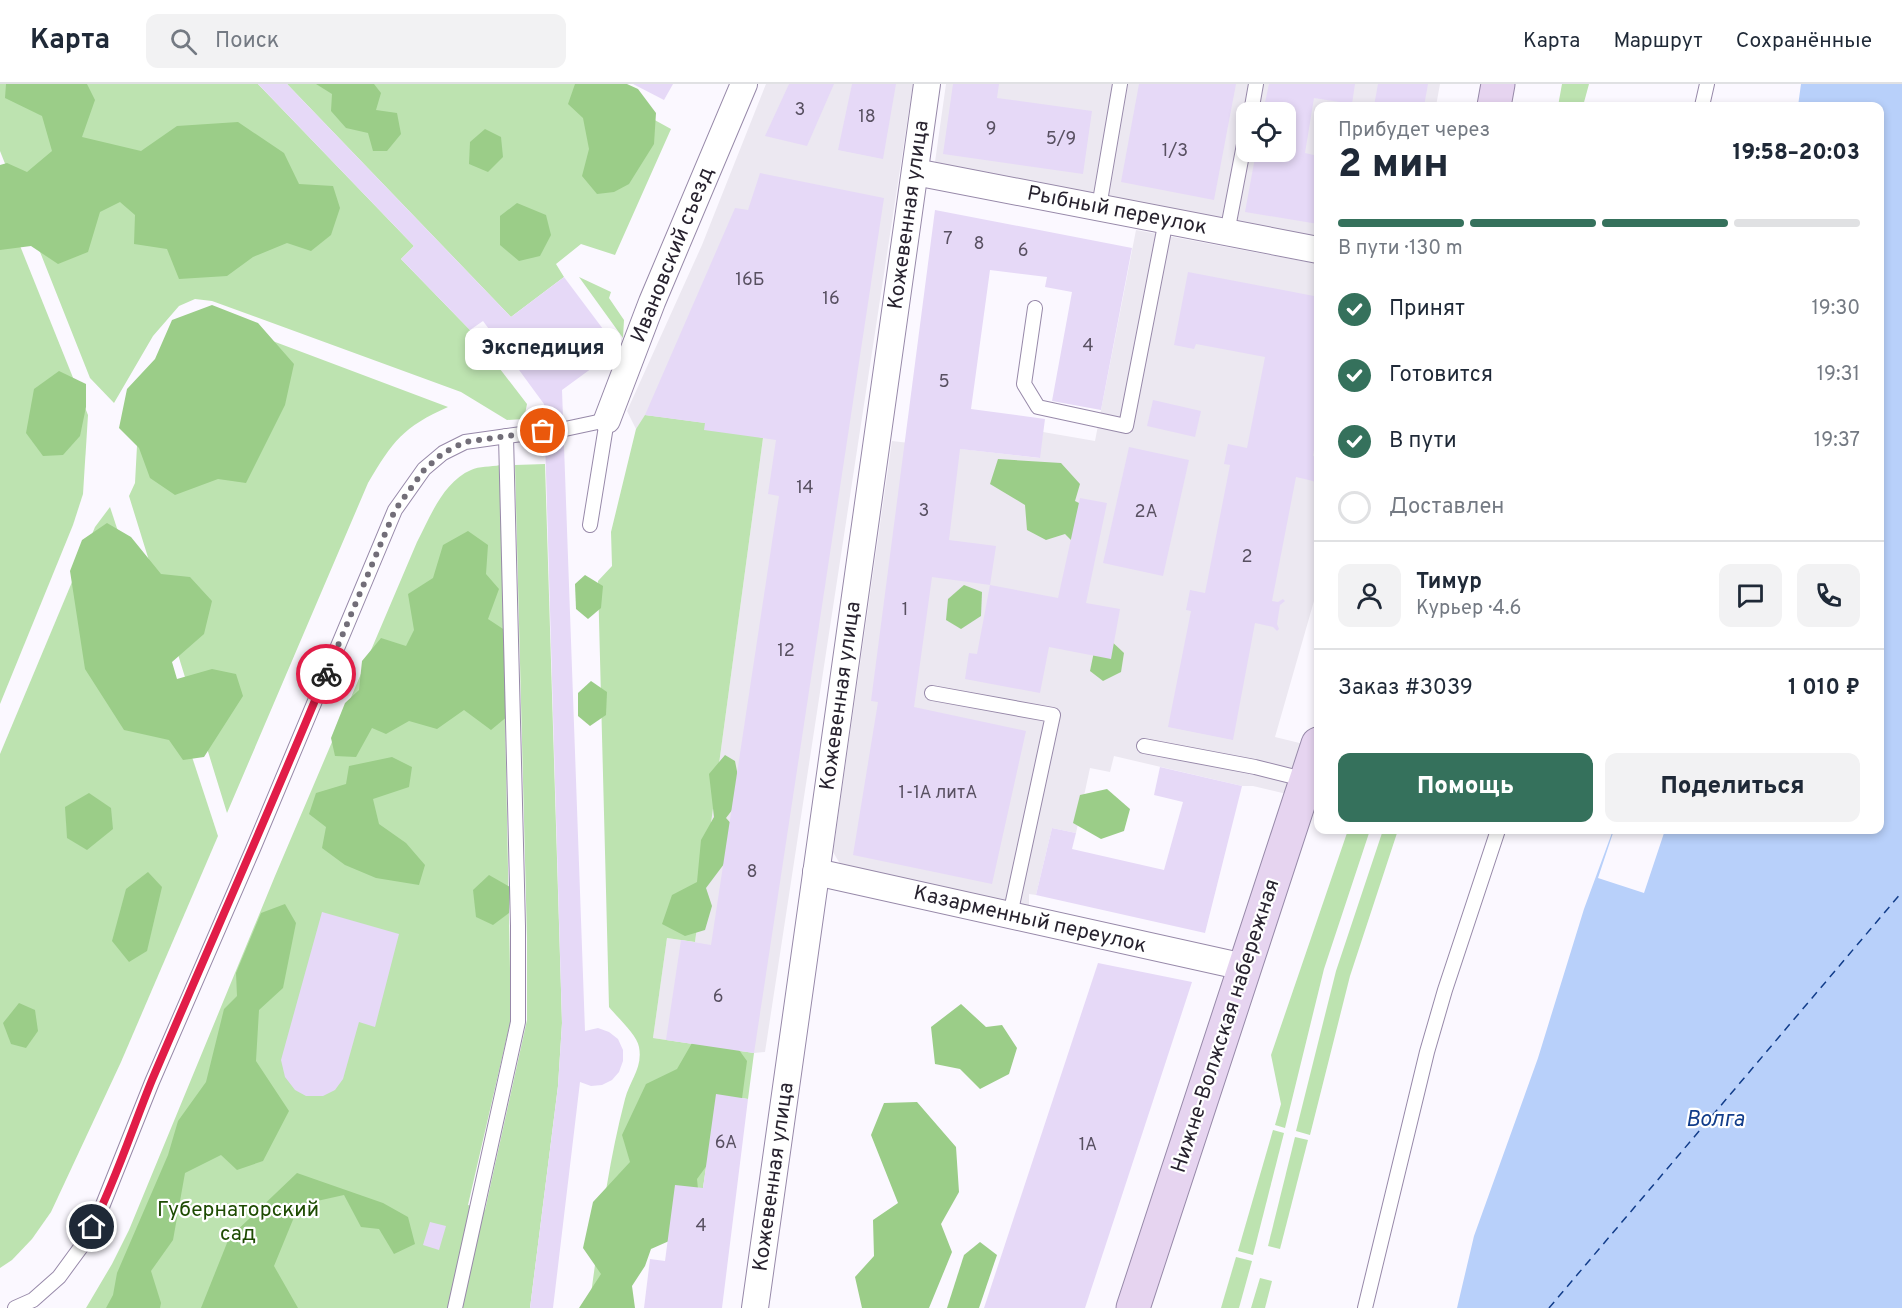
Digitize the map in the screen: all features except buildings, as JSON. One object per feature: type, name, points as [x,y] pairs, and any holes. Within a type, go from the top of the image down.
[{"type":"main road","points":[[1495,102],[1498,84]]},
{"type":"main road","name":"Нижне-Волжская набережная","points":[[1133,1308],[1314,757]]},
{"type":"street","name":"Ивановский съезд","points":[[608,420],[652,302],[744,84]]},
{"type":"street","name":"Кожевенная улица","points":[[755,1308],[927,84]]},
{"type":"street","name":"Рыбный переулок","points":[[915,172],[1314,249]]},
{"type":"street","name":"Казарменный переулок","points":[[816,872],[1244,967]]},
{"type":"lane","points":[[1099,207],[1120,84]]},
{"type":"lane","points":[[1253,102],[1256,84]]},
{"type":"lane","points":[[1703,102],[1707,84]]},
{"type":"lane","points":[[1227,233],[1241,162]]},
{"type":"lane","points":[[1035,308],[1024,384],[1038,407],[1126,426],[1166,220]]},
{"type":"lane","points":[[565,429],[608,420],[590,525]]},
{"type":"lane","points":[[15,1308],[33,1300],[59,1278],[81,1248],[102,1207],[152,1082],[249,860],[395,510],[424,470],[443,453],[465,442],[543,431]]},
{"type":"lane","points":[[455,1308],[518,1022],[518,926],[506,436]]},
{"type":"lane","points":[[932,693],[1053,715],[1010,915]]},
{"type":"lane","points":[[1144,746],[1255,767],[1307,780]]},
{"type":"lane","points":[[1365,1308],[1427,1052],[1497,834]]},
{"type":"shaded area","points":[[766,84],[913,84],[765,1052],[754,1053],[653,1038],[667,938],[695,942],[763,438],[646,415],[636,429],[627,411],[702,245]]},
{"type":"shaded area","points":[[946,84],[1440,84],[1437,102],[1314,102],[1314,239],[1243,227],[935,162]]},
{"type":"shaded area","points":[[1136,230],[1314,263],[1314,601],[1275,737],[1314,747],[1314,753],[1299,797],[1114,756],[1110,772],[1090,768],[1076,833],[1052,828],[1036,895],[1029,894],[1029,905],[1034,908],[842,867],[833,852],[892,441],[1039,458],[1043,432],[1095,441]]},
{"type":"green space","points":[[0,84],[258,84],[414,246],[401,259],[470,330],[527,404],[524,419],[507,420],[461,392],[212,301],[195,299],[179,306],[153,336],[114,403],[90,378],[0,151]]},
{"type":"green space","points":[[6,84],[87,84],[95,100],[82,137],[141,151],[177,126],[238,122],[284,153],[299,184],[333,186],[340,208],[331,235],[311,251],[287,243],[253,257],[227,276],[179,279],[167,249],[134,244],[135,215],[120,202],[100,212],[88,252],[58,264],[31,246],[0,250],[0,165],[7,163],[27,172],[52,151],[42,116],[5,98]]},
{"type":"green space","points":[[287,84],[604,84],[611,96],[671,129],[615,255],[581,244],[556,264],[564,277],[511,317]]},
{"type":"green space","points":[[316,84],[374,84],[381,93],[376,110],[397,113],[401,134],[387,151],[373,151],[368,133],[346,128],[331,111],[332,94]]},
{"type":"green space","points":[[575,84],[627,84],[638,89],[656,113],[654,144],[629,184],[614,192],[597,194],[582,176],[589,149],[583,118],[568,104]]},
{"type":"green space","points":[[1562,84],[1589,84],[1584,102],[1559,102]]},
{"type":"green space","points":[[485,129],[501,137],[503,157],[488,172],[469,164],[470,142]]},
{"type":"green space","points":[[0,196],[88,415],[83,494],[73,525],[0,704]]},
{"type":"green space","points":[[517,203],[546,215],[551,235],[540,256],[519,261],[500,245],[500,216]]},
{"type":"green space","points":[[579,277],[611,292],[609,298],[624,320],[623,338]]},
{"type":"green space","points":[[212,305],[258,323],[294,364],[285,405],[246,483],[218,479],[175,495],[150,478],[139,448],[119,428],[127,389],[155,359],[172,320]]},
{"type":"green space","points":[[209,317],[448,407],[420,421],[400,437],[368,483],[227,813],[129,496],[135,483],[138,427]]},
{"type":"green space","points":[[59,371],[86,384],[86,407],[80,436],[63,455],[43,456],[26,433],[34,389]]},
{"type":"green space","points":[[645,415],[705,423],[763,438],[695,942],[667,938],[653,1038],[754,1053],[748,1099],[717,1095],[703,1188],[589,1308],[613,1151],[625,1099],[638,1068],[640,1054],[635,1037],[609,1007],[598,581],[612,566],[611,532],[636,429]]},
{"type":"green space","points":[[998,459],[1061,463],[1080,484],[1075,501],[1099,513],[1078,547],[1065,534],[1046,540],[1027,530],[1025,505],[990,484]]},
{"type":"green space","name":"Губернаторский сад","points":[[545,464],[562,1023],[558,1086],[530,1308],[86,1308],[129,1230],[275,876],[432,511],[445,491],[461,476],[481,467],[500,465],[511,1019],[468,1205],[485,1210],[527,1020],[515,465]]},
{"type":"green space","points":[[110,507],[218,836],[121,1062],[51,1212],[32,1239],[12,1260],[0,1268],[0,754],[95,527]]},
{"type":"green space","points":[[107,523],[131,537],[161,574],[190,577],[212,601],[204,634],[172,662],[177,679],[212,669],[236,674],[243,696],[204,757],[183,760],[169,740],[124,730],[85,669],[70,571],[82,540]]},
{"type":"green space","points":[[468,531],[488,545],[486,574],[499,589],[488,619],[514,636],[514,711],[491,730],[464,710],[437,729],[409,721],[386,734],[372,728],[356,757],[335,756],[331,738],[345,703],[359,690],[362,661],[381,638],[406,646],[414,630],[408,594],[433,578],[443,545]]},
{"type":"green space","points":[[585,575],[603,586],[601,608],[588,619],[576,609],[575,584]]},
{"type":"green space","points":[[964,585],[982,592],[981,616],[961,629],[946,620],[948,599]]},
{"type":"green space","points":[[1108,638],[1124,653],[1121,672],[1103,681],[1090,671],[1096,642]]},
{"type":"green space","points":[[591,681],[607,692],[606,715],[590,726],[578,716],[578,693]]},
{"type":"green space","points":[[725,755],[735,761],[742,797],[726,818],[737,830],[733,852],[706,888],[712,906],[705,930],[685,936],[662,924],[672,895],[697,882],[701,840],[714,817],[709,774]]},
{"type":"green space","points":[[392,757],[412,767],[409,787],[373,799],[379,824],[406,843],[425,865],[419,885],[376,878],[345,865],[322,848],[326,827],[309,814],[316,793],[346,784],[349,766]]},
{"type":"green space","points":[[1107,789],[1130,809],[1124,831],[1101,839],[1073,823],[1080,795]]},
{"type":"green space","points":[[89,793],[111,808],[113,829],[87,850],[67,838],[65,807]]},
{"type":"green space","points":[[1347,834],[1369,834],[1324,969],[1285,1128],[1275,1125],[1281,1104],[1271,1055]]},
{"type":"green space","points":[[1382,834],[1397,834],[1350,976],[1310,1135],[1296,1131],[1336,971]]},
{"type":"green space","points":[[148,872],[162,887],[147,951],[129,962],[112,941],[126,889]]},
{"type":"green space","points":[[489,875],[510,887],[509,913],[493,925],[476,917],[473,890]]},
{"type":"green space","points":[[285,904],[296,923],[283,988],[259,1010],[256,1061],[289,1111],[263,1161],[237,1170],[221,1155],[185,1173],[173,1240],[151,1271],[161,1303],[160,1308],[106,1308],[113,1295],[117,1273],[168,1155],[178,1121],[206,1082],[224,1009],[237,996],[236,973],[261,913]]},
{"type":"green space","points":[[19,1003],[35,1010],[38,1031],[26,1048],[11,1044],[3,1023]]},
{"type":"green space","points":[[961,1004],[986,1027],[1002,1025],[1017,1048],[1009,1074],[980,1089],[960,1069],[935,1064],[931,1027]]},
{"type":"green space","points":[[696,1036],[734,1043],[747,1061],[739,1121],[697,1179],[700,1210],[685,1234],[651,1249],[645,1266],[632,1286],[635,1308],[579,1308],[601,1274],[583,1248],[593,1202],[630,1162],[622,1135],[646,1084],[677,1069]]},
{"type":"green space","points":[[917,1102],[956,1147],[959,1192],[941,1224],[952,1252],[929,1308],[862,1308],[855,1277],[874,1256],[873,1220],[898,1203],[871,1135],[884,1103]]},
{"type":"green space","points":[[1273,1130],[1284,1133],[1253,1255],[1238,1251]]},
{"type":"green space","points":[[1295,1137],[1308,1140],[1280,1249],[1268,1246]]},
{"type":"green space","points":[[297,1173],[383,1203],[408,1217],[415,1244],[394,1254],[379,1229],[361,1227],[344,1195],[299,1205],[274,1266],[298,1308],[201,1308],[229,1238]]},
{"type":"green space","points":[[980,1242],[997,1255],[979,1308],[947,1308],[964,1255]]},
{"type":"green space","points":[[1236,1257],[1252,1261],[1239,1308],[1221,1308]]},
{"type":"green space","points":[[1260,1278],[1272,1281],[1265,1308],[1251,1308]]},
{"type":"water","name":"Волга","points":[[1801,84],[1902,84],[1902,1308],[1457,1308],[1474,1236],[1538,1058],[1584,909],[1612,834],[1884,834],[1884,102],[1799,102]]},
{"type":"pier","points":[[1613,834],[1664,834],[1644,893],[1598,878]]},
{"type":"ferry route","points":[[1549,1308],[1902,892]]},
{"type":"way so far","points":[[326,674],[395,510],[424,470],[443,453],[465,442],[543,431]]},
{"type":"place","name":"Экспедиция","points":[[543,431]]},
{"type":"route","points":[[92,1227],[326,674]]}]
